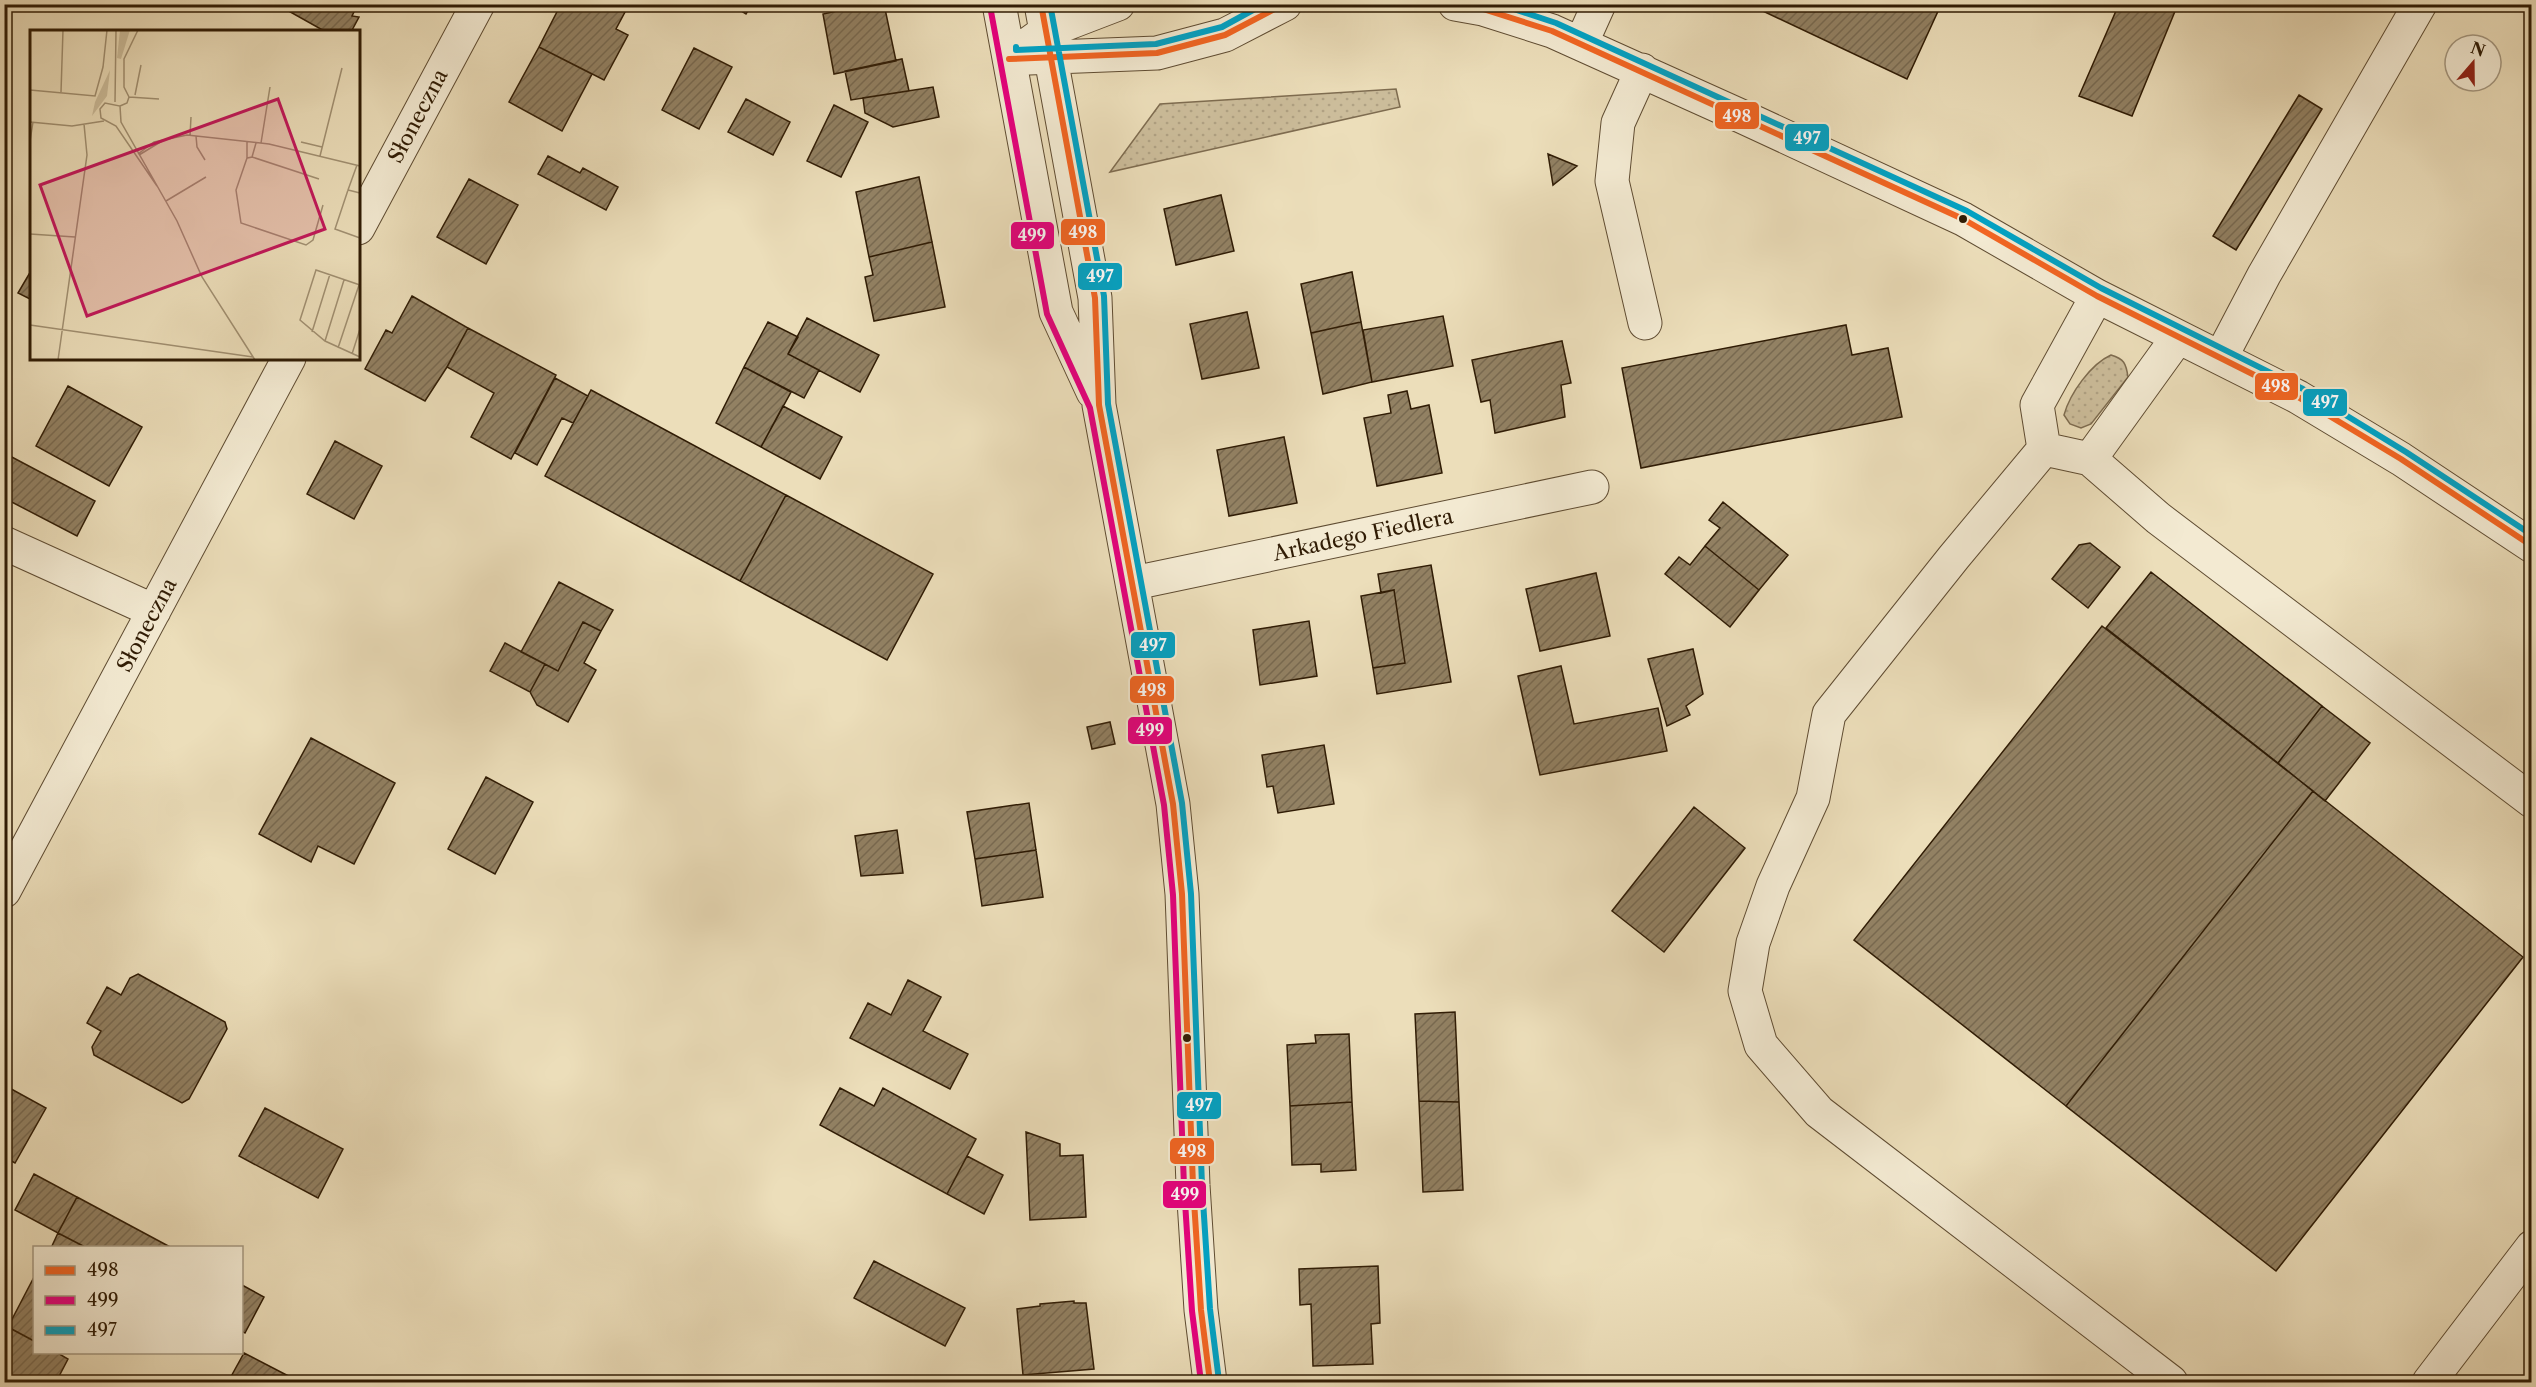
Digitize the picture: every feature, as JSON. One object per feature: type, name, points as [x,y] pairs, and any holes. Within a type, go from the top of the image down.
[{"type":"street","name":"Słoneczna","points":[[360,224],[478,4]]},
{"type":"street","points":[[999,4],[1056,312],[1099,405]]},
{"type":"street","points":[[1009,59],[1045,31],[1118,4]]},
{"type":"street","points":[[1045,31],[1157,53],[1226,35],[1285,4]]},
{"type":"street","points":[[1455,4],[1483,9],[1552,31],[1642,70],[1963,219],[2097,296],[2298,397],[2401,459],[2532,546]]},
{"type":"street","points":[[1581,44],[1599,4]]},
{"type":"street","points":[[2221,357],[2264,275],[2420,4]]},
{"type":"street","points":[[1045,31],[1095,298],[1099,405],[1134,583],[1173,804],[1182,894],[1195,1219],[1201,1310],[1210,1383]]},
{"type":"street","points":[[1642,70],[1618,123],[1612,181],[1645,323]]},
{"type":"street","points":[[2097,296],[2037,405],[2044,449],[1954,556],[1829,714],[1813,798],[1773,886],[1753,943],[1745,991],[1761,1045],[1820,1112],[2171,1383]]},
{"type":"street","points":[[2090,459],[2178,337]]},
{"type":"street","name":"Słoneczna","points":[[4,891],[288,360]]},
{"type":"street","points":[[2044,449],[2090,459],[2158,518],[2532,801]]},
{"type":"street","name":"Arkadego Fiedlera","points":[[1134,583],[1592,487]]},
{"type":"street","points":[[4,543],[154,611]]},
{"type":"street","points":[[2429,1383],[2532,1246]]},
{"type":"shaded area","points":[[1396,89],[1400,107],[1110,172],[1160,104]]},
{"type":"shaded area","points":[[2111,355],[2124,362],[2128,377],[2091,424],[2081,428],[2070,424],[2064,415],[2076,389],[2096,365]]},
{"type":"building","points":[[276,4],[358,4],[352,16],[359,17],[352,30],[322,30]]},
{"type":"building","points":[[561,4],[610,4],[625,12],[616,29],[628,35],[604,80],[539,47]]},
{"type":"building","points":[[730,4],[752,4],[746,14]]},
{"type":"building","points":[[870,4],[884,4],[896,61],[834,74],[823,14]]},
{"type":"building","points":[[1748,4],[1930,4],[1939,9],[1907,79]]},
{"type":"building","points":[[2119,4],[2178,4],[2132,116],[2079,96]]},
{"type":"building","points":[[539,47],[592,74],[562,131],[509,102]]},
{"type":"building","points":[[694,48],[732,67],[699,129],[662,110]]},
{"type":"building","points":[[902,59],[909,91],[851,100],[845,71]]},
{"type":"building","points":[[933,87],[939,117],[893,127],[865,113],[863,98]]},
{"type":"building","points":[[2299,95],[2322,109],[2236,250],[2213,236]]},
{"type":"building","points":[[746,99],[790,122],[773,155],[728,132]]},
{"type":"building","points":[[834,105],[868,122],[841,177],[807,161]]},
{"type":"building","points":[[1548,154],[1577,166],[1553,185]]},
{"type":"building","points":[[548,156],[580,173],[583,168],[618,187],[606,210],[538,174]]},
{"type":"building","points":[[919,177],[932,242],[869,257],[856,192]]},
{"type":"building","points":[[469,179],[518,205],[486,264],[437,237]]},
{"type":"building","points":[[1221,195],[1234,251],[1176,265],[1164,209]]},
{"type":"building","points":[[932,242],[945,307],[874,321],[865,277],[873,275],[869,257]]},
{"type":"building","points":[[30,272],[30,299],[18,293]]},
{"type":"building","points":[[1352,272],[1361,322],[1311,333],[1301,284]]},
{"type":"building","points":[[412,296],[468,328],[425,401],[365,369],[386,330],[392,333]]},
{"type":"building","points":[[1247,312],[1259,368],[1202,379],[1190,324]]},
{"type":"building","points":[[1443,316],[1453,366],[1372,382],[1363,330]]},
{"type":"building","points":[[807,318],[879,355],[860,392],[788,354]]},
{"type":"building","points":[[768,322],[798,337],[788,354],[819,370],[804,398],[744,367]]},
{"type":"building","points":[[1361,322],[1372,382],[1323,394],[1311,333]]},
{"type":"building","points":[[1846,325],[1852,355],[1888,348],[1902,417],[1641,468],[1622,368]]},
{"type":"building","points":[[468,328],[556,375],[511,459],[471,437],[494,393],[447,367]]},
{"type":"building","points":[[1562,341],[1571,383],[1561,385],[1565,417],[1495,433],[1490,400],[1481,402],[1472,360]]},
{"type":"building","points":[[744,367],[791,392],[761,447],[716,423]]},
{"type":"building","points":[[555,378],[588,396],[573,423],[562,418],[537,465],[515,453]]},
{"type":"building","points":[[68,386],[142,427],[109,486],[36,446]]},
{"type":"building","points":[[591,390],[786,495],[740,581],[545,476]]},
{"type":"building","points":[[1407,391],[1411,409],[1429,405],[1442,473],[1377,486],[1364,418],[1391,413],[1388,395]]},
{"type":"building","points":[[783,406],[842,437],[820,479],[761,447]]},
{"type":"building","points":[[1284,437],[1297,503],[1229,516],[1217,450]]},
{"type":"building","points":[[335,441],[382,466],[354,519],[307,494]]},
{"type":"building","points":[[8,455],[95,501],[77,536],[4,498],[4,461]]},
{"type":"building","points":[[786,495],[933,574],[887,660],[740,581]]},
{"type":"building","points":[[1723,502],[1788,555],[1759,590],[1705,546],[1720,528],[1709,520]]},
{"type":"building","points":[[2090,543],[2120,567],[2088,608],[2052,579],[2079,545]]},
{"type":"building","points":[[1705,546],[1759,590],[1730,627],[1665,574],[1679,557],[1690,565]]},
{"type":"building","points":[[1431,565],[1451,682],[1377,694],[1373,668],[1405,663],[1394,590],[1381,593],[1378,574]]},
{"type":"building","points":[[2151,572],[2322,706],[2278,763],[2106,628]]},
{"type":"building","points":[[1596,573],[1610,636],[1540,651],[1526,589]]},
{"type":"building","points":[[559,582],[613,610],[601,631],[583,622],[558,671],[521,652]]},
{"type":"building","points":[[1394,590],[1405,663],[1373,668],[1361,596]]},
{"type":"building","points":[[1309,621],[1317,676],[1260,685],[1253,630]]},
{"type":"building","points":[[583,622],[601,631],[584,663],[596,670],[568,722],[537,705],[530,692],[545,664],[558,671]]},
{"type":"building","points":[[2102,626],[2313,791],[2066,1106],[1854,940]]},
{"type":"building","points":[[505,643],[545,664],[530,692],[490,671]]},
{"type":"building","points":[[1693,649],[1703,694],[1686,706],[1690,715],[1667,726],[1648,659]]},
{"type":"building","points":[[1561,666],[1574,724],[1658,708],[1667,751],[1540,775],[1518,676]]},
{"type":"building","points":[[2322,706],[2370,743],[2325,801],[2278,763]]},
{"type":"building","points":[[1110,722],[1115,744],[1092,749],[1087,727]]},
{"type":"building","points":[[311,738],[395,783],[354,864],[318,846],[311,862],[259,834]]},
{"type":"building","points":[[1324,745],[1334,804],[1278,813],[1273,786],[1267,787],[1262,755]]},
{"type":"building","points":[[486,777],[533,802],[495,874],[448,849]]},
{"type":"building","points":[[2313,791],[2523,957],[2276,1271],[2066,1106]]},
{"type":"building","points":[[1029,803],[1036,850],[975,859],[967,812]]},
{"type":"building","points":[[1694,807],[1745,848],[1664,952],[1612,911]]},
{"type":"building","points":[[897,830],[903,873],[861,876],[855,836]]},
{"type":"building","points":[[1036,850],[1043,897],[982,906],[975,859]]},
{"type":"building","points":[[138,974],[225,1022],[227,1029],[189,1099],[182,1103],[94,1055],[92,1047],[101,1031],[87,1023],[107,987],[121,995],[130,978]]},
{"type":"building","points":[[908,980],[941,997],[923,1031],[968,1054],[950,1089],[850,1038],[868,1003],[891,1015]]},
{"type":"building","points":[[1455,1012],[1459,1102],[1419,1101],[1415,1014]]},
{"type":"building","points":[[1349,1034],[1352,1102],[1290,1106],[1287,1045],[1316,1043],[1315,1035]]},
{"type":"building","points":[[4,1085],[46,1108],[15,1163],[4,1157]]},
{"type":"building","points":[[840,1088],[874,1106],[883,1088],[976,1139],[947,1194],[820,1125]]},
{"type":"building","points":[[1419,1101],[1459,1102],[1463,1190],[1423,1192]]},
{"type":"building","points":[[1352,1102],[1356,1170],[1321,1172],[1321,1164],[1292,1165],[1290,1106]]},
{"type":"building","points":[[265,1108],[343,1149],[318,1198],[239,1156]]},
{"type":"building","points":[[1026,1132],[1060,1144],[1060,1156],[1083,1155],[1086,1217],[1030,1220]]},
{"type":"building","points":[[967,1156],[1003,1175],[984,1214],[947,1194]]},
{"type":"building","points":[[34,1174],[77,1197],[58,1233],[15,1210]]},
{"type":"building","points":[[77,1197],[168,1246],[83,1246],[58,1233]]},
{"type":"building","points":[[58,1233],[83,1246],[52,1246]]},
{"type":"building","points":[[874,1261],[965,1308],[945,1346],[854,1298]]},
{"type":"building","points":[[1378,1266],[1380,1323],[1371,1324],[1373,1364],[1313,1366],[1311,1304],[1300,1305],[1299,1269]]},
{"type":"building","points":[[33,1279],[33,1340],[8,1327]]},
{"type":"building","points":[[243,1286],[264,1297],[245,1333],[243,1332]]},
{"type":"building","points":[[1074,1301],[1074,1303],[1086,1303],[1094,1369],[1023,1375],[1017,1309]]},
{"type":"building","points":[[4,1325],[33,1340],[33,1354],[59,1354],[68,1359],[56,1382],[24,1382],[4,1372]]},
{"type":"building","points":[[244,1353],[300,1382],[228,1382]]},
{"type":"transit line","name":"498","points":[[1041,4],[1095,298],[1099,405],[1173,804],[1182,894],[1193,1185],[1201,1310],[1210,1382]]},
{"type":"transit line","name":"497","points":[[1050,4],[1104,296],[1108,404],[1182,803],[1191,894],[1202,1185],[1210,1309],[1219,1381]]},
{"type":"transit line","name":"497","points":[[1016,47],[1016,50],[1156,44],[1222,27],[1264,4]]},
{"type":"transit line","name":"498","points":[[1009,59],[1157,53],[1225,35],[1284,4]]},
{"type":"transit line","name":"498","points":[[1458,4],[1483,9],[1552,31],[1963,219],[2097,296],[2298,397],[2401,459],[2532,546]]},
{"type":"transit line","name":"497","points":[[1499,4],[1556,23],[1967,211],[2101,288],[2303,389],[2406,452],[2532,535]]},
{"type":"transit line","name":"499","points":[[990,6],[1047,314],[1090,408],[1164,805],[1173,895],[1184,1186],[1192,1311],[1201,1382]]}]
